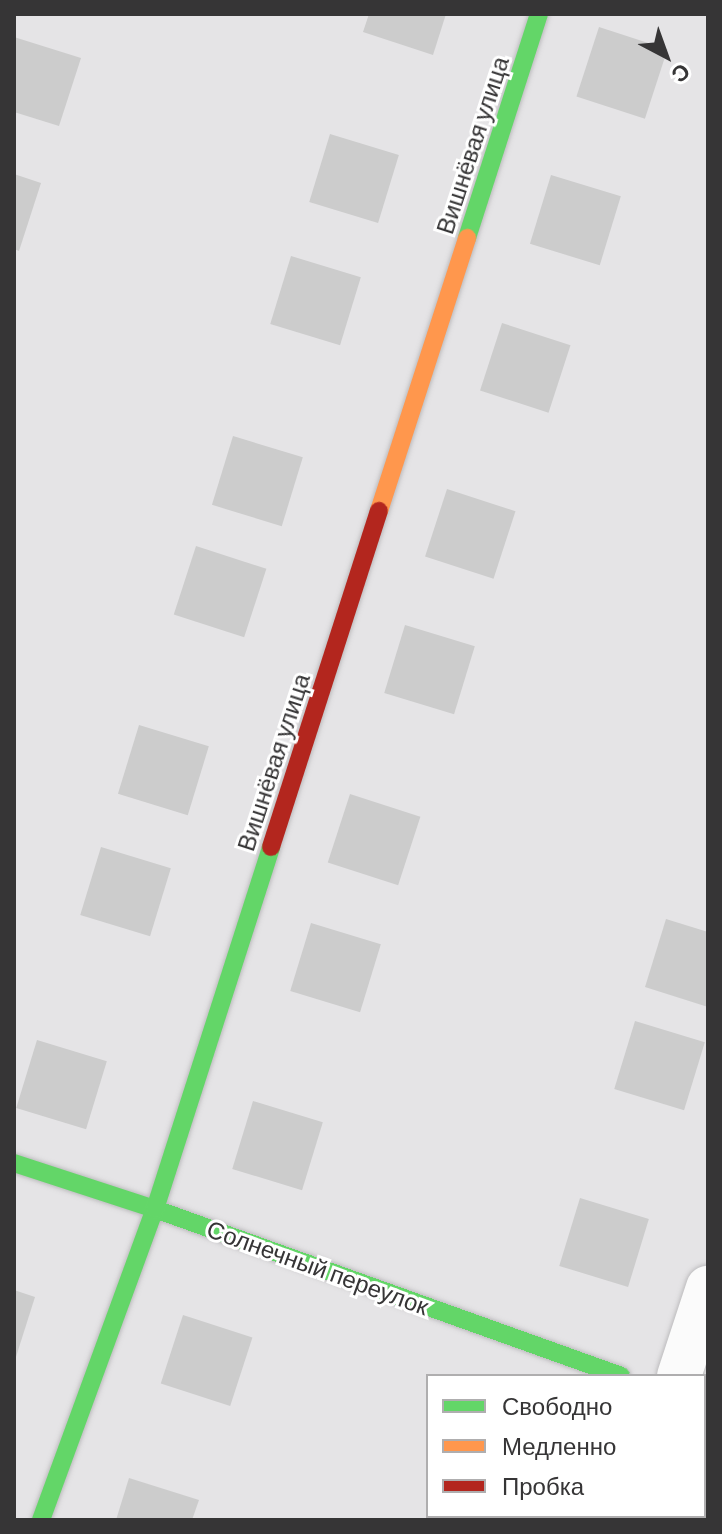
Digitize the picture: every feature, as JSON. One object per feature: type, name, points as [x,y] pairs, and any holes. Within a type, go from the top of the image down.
[{"type":"street","name":"Вишнёвая улица","points":[[41,1520],[155,1209],[539,14]]},
{"type":"street","name":"Солнечный переулок","points":[[14,1163],[155,1209],[615,1374]]},
{"type":"street","points":[[680,1374],[708,1288]]},
{"type":"building","points":[[369,14],[446,14],[433,55],[363,32]]},
{"type":"building","points":[[599,27],[667,49],[645,119],[576,96]]},
{"type":"building","points":[[14,37],[81,58],[59,126],[14,112]]},
{"type":"building","points":[[330,134],[399,155],[378,223],[309,202]]},
{"type":"building","points":[[14,174],[41,183],[19,251],[14,249]]},
{"type":"building","points":[[551,175],[621,196],[600,265],[530,244]]},
{"type":"building","points":[[291,256],[361,277],[340,345],[270,324]]},
{"type":"building","points":[[502,323],[570,345],[549,413],[480,391]]},
{"type":"building","points":[[233,436],[303,457],[282,526],[212,505]]},
{"type":"building","points":[[447,489],[515,511],[494,579],[425,557]]},
{"type":"building","points":[[196,546],[266,569],[244,637],[174,614]]},
{"type":"building","points":[[405,625],[475,646],[454,714],[384,693]]},
{"type":"building","points":[[139,725],[209,746],[188,815],[118,794]]},
{"type":"building","points":[[350,794],[420,817],[398,885],[328,862]]},
{"type":"building","points":[[101,847],[171,868],[150,936],[80,915]]},
{"type":"building","points":[[666,919],[708,932],[708,1007],[645,987]]},
{"type":"building","points":[[311,923],[381,944],[360,1012],[290,991]]},
{"type":"building","points":[[635,1021],[705,1042],[684,1110],[614,1089]]},
{"type":"building","points":[[37,1040],[107,1061],[86,1129],[16,1108]]},
{"type":"building","points":[[253,1101],[323,1122],[302,1190],[232,1169]]},
{"type":"building","points":[[580,1198],[649,1219],[628,1287],[559,1266]]},
{"type":"building","points":[[14,1290],[35,1297],[15,1360],[14,1360]]},
{"type":"building","points":[[183,1315],[252,1338],[230,1406],[161,1383]]},
{"type":"building","points":[[129,1478],[199,1500],[192,1520],[116,1520]]},
{"type":"traffic: fast","points":[[467,238],[539,14]]},
{"type":"traffic: fast","points":[[41,1520],[155,1209],[271,847]]},
{"type":"traffic: fast","points":[[14,1163],[155,1209],[615,1374]]},
{"type":"traffic: slow","points":[[379,511],[467,238]]},
{"type":"traffic: jam","points":[[271,847],[379,511]]}]
